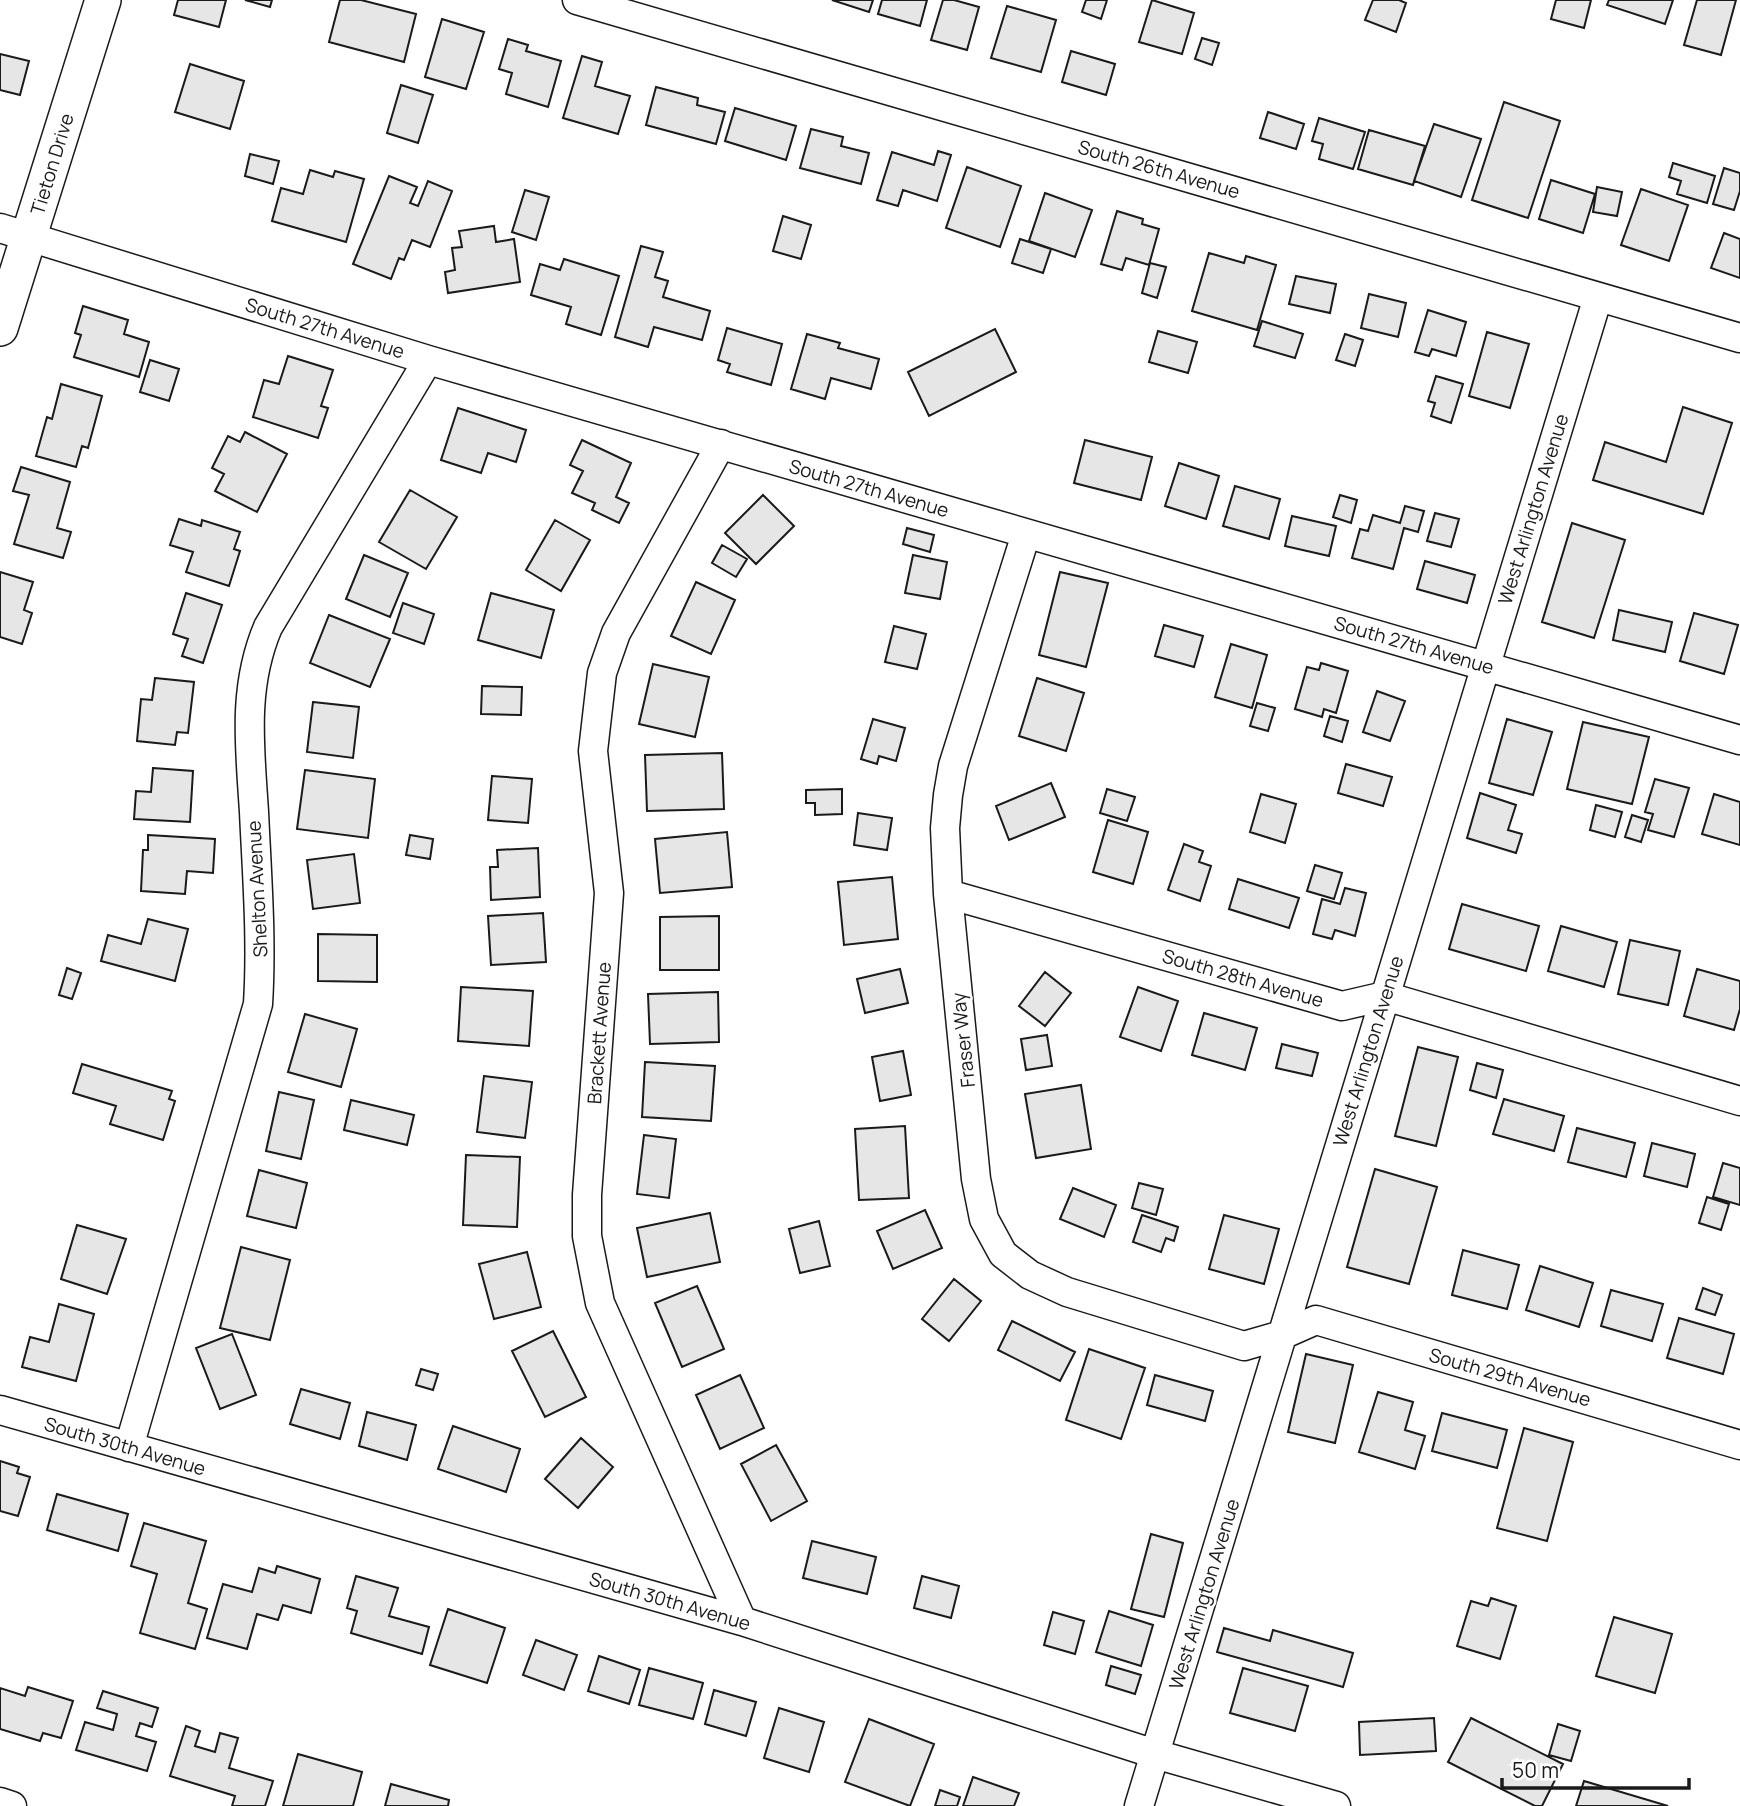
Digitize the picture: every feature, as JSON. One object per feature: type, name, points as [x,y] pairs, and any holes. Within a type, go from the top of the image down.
[{"type":"main road","name":"Tieton Drive","points":[[0,328],[15,233],[103,0]]},
{"type":"street","name":"South 26th Avenue","points":[[578,0],[1740,338]]},
{"type":"street","name":"South 27th Avenue","points":[[15,233],[428,360],[1740,740]]},
{"type":"street","name":"West Arlington Avenue","points":[[1139,1806],[1598,297]]},
{"type":"street","name":"Shelton Avenue","points":[[130,1447],[258,1004],[260,931],[249,727],[251,685],[258,652],[268,627],[428,360]]},
{"type":"street","name":"Brackett Avenue","points":[[721,444],[615,633],[602,673],[593,751],[609,893],[587,1195],[587,1236],[600,1303],[742,1622]]},
{"type":"street","name":"Fraser Way","points":[[1026,534],[953,766],[945,828],[948,894],[976,1179],[984,1219],[1003,1254],[1030,1275],[1067,1292],[1244,1346],[1282,1335]]},
{"type":"street","name":"South 28th Avenue","points":[[948,894],[1342,1006],[1385,996],[1740,1101]]},
{"type":"street","name":"South 29th Avenue","points":[[1282,1335],[1316,1320],[1740,1445]]},
{"type":"street","name":"South 30th Avenue","points":[[0,1410],[742,1622],[1156,1754],[1336,1806]]},
{"type":"street","points":[[0,1802],[12,1806]]},
{"type":"building","points":[[178,0],[226,0],[219,27],[174,15]]},
{"type":"building","points":[[245,0],[272,0],[270,7]]},
{"type":"building","points":[[340,0],[361,0],[416,14],[404,62],[329,42]]},
{"type":"building","points":[[832,0],[873,0],[869,12]]},
{"type":"building","points":[[882,0],[927,0],[920,26],[878,14]]},
{"type":"building","points":[[943,0],[979,7],[967,50],[931,40]]},
{"type":"building","points":[[1086,0],[1107,0],[1101,19],[1082,12]]},
{"type":"building","points":[[1152,0],[1194,13],[1182,54],[1139,42]]},
{"type":"building","points":[[1373,0],[1399,0],[1406,3],[1396,32],[1365,20]]},
{"type":"building","points":[[1556,0],[1591,0],[1584,28],[1551,19]]},
{"type":"building","points":[[1609,0],[1673,0],[1665,24],[1607,5]]},
{"type":"building","points":[[1697,0],[1736,0],[1721,55],[1684,45]]},
{"type":"building","points":[[1007,6],[1056,20],[1041,72],[991,58]]},
{"type":"building","points":[[442,19],[484,32],[466,89],[425,77]]},
{"type":"building","points":[[1202,38],[1219,43],[1212,65],[1195,59]]},
{"type":"building","points":[[508,39],[528,45],[526,51],[561,61],[548,107],[506,94],[512,73],[499,69]]},
{"type":"building","points":[[1071,51],[1115,64],[1106,95],[1062,82]]},
{"type":"building","points":[[0,54],[29,61],[20,95],[0,90]]},
{"type":"building","points":[[582,56],[602,62],[595,86],[630,96],[618,134],[563,118]]},
{"type":"building","points":[[190,64],[244,81],[230,129],[175,112]]},
{"type":"building","points":[[401,85],[433,95],[418,143],[387,133]]},
{"type":"building","points":[[656,87],[698,98],[697,105],[725,112],[716,144],[646,125]]},
{"type":"building","points":[[1504,102],[1560,121],[1528,218],[1472,200]]},
{"type":"building","points":[[735,108],[796,126],[786,160],[725,141]]},
{"type":"building","points":[[1268,112],[1304,124],[1296,149],[1260,138]]},
{"type":"building","points":[[1319,118],[1365,132],[1353,169],[1319,159],[1323,144],[1312,141]]},
{"type":"building","points":[[1434,124],[1481,139],[1461,197],[1414,181]]},
{"type":"building","points":[[811,129],[843,137],[841,146],[869,153],[861,184],[800,168]]},
{"type":"building","points":[[1369,130],[1425,146],[1413,185],[1358,169]]},
{"type":"building","points":[[938,151],[951,155],[937,201],[903,190],[898,206],[877,200],[892,152],[934,165]]},
{"type":"building","points":[[250,154],[279,161],[273,184],[245,176]]},
{"type":"building","points":[[1673,163],[1715,176],[1707,203],[1677,194],[1681,181],[1669,177]]},
{"type":"building","points":[[967,167],[1021,186],[1000,247],[946,228]]},
{"type":"building","points":[[1724,168],[1740,173],[1740,191],[1734,210],[1713,204]]},
{"type":"building","points":[[310,170],[333,177],[335,171],[364,179],[346,242],[272,221],[281,188],[303,194]]},
{"type":"building","points":[[389,176],[417,187],[410,203],[418,206],[428,181],[452,191],[430,247],[412,240],[404,260],[399,258],[391,279],[353,264]]},
{"type":"building","points":[[1551,180],[1595,194],[1583,233],[1539,219]]},
{"type":"building","points":[[1597,187],[1622,192],[1617,216],[1593,212]]},
{"type":"building","points":[[1641,189],[1688,205],[1669,261],[1621,245]]},
{"type":"building","points":[[525,190],[549,197],[536,240],[512,232]]},
{"type":"building","points":[[1045,193],[1092,210],[1075,257],[1029,241]]},
{"type":"building","points":[[1117,211],[1143,219],[1142,224],[1159,229],[1149,265],[1126,258],[1122,270],[1101,264]]},
{"type":"building","points":[[783,216],[811,225],[801,259],[773,251]]},
{"type":"building","points":[[494,226],[496,242],[514,239],[520,282],[448,293],[445,272],[455,270],[452,248],[462,247],[459,231]]},
{"type":"building","points":[[1724,233],[1740,239],[1740,278],[1711,268]]},
{"type":"building","points":[[1020,239],[1051,249],[1043,273],[1012,263]]},
{"type":"building","points":[[641,246],[663,252],[655,277],[668,281],[663,297],[710,311],[702,340],[654,327],[648,347],[615,337]]},
{"type":"building","points":[[1209,253],[1244,263],[1246,256],[1276,265],[1257,330],[1192,311]]},
{"type":"building","points":[[564,259],[619,276],[601,335],[566,324],[571,307],[531,295],[540,264],[560,270]]},
{"type":"building","points":[[1150,263],[1166,267],[1157,298],[1142,293]]},
{"type":"building","points":[[1296,276],[1336,284],[1330,313],[1289,304]]},
{"type":"building","points":[[1369,294],[1406,303],[1398,337],[1361,328]]},
{"type":"building","points":[[83,306],[128,320],[124,334],[149,342],[139,377],[74,357],[81,335],[75,333]]},
{"type":"building","points":[[1428,310],[1466,322],[1456,356],[1432,349],[1429,356],[1415,352]]},
{"type":"building","points":[[1262,321],[1303,334],[1295,358],[1254,346]]},
{"type":"building","points":[[727,328],[782,344],[771,385],[727,372],[730,364],[718,360]]},
{"type":"building","points":[[995,329],[1016,372],[929,416],[908,372]]},
{"type":"building","points":[[1158,331],[1197,342],[1188,373],[1149,362]]},
{"type":"building","points":[[1487,332],[1529,344],[1510,408],[1469,396]]},
{"type":"building","points":[[807,334],[840,343],[838,348],[879,359],[871,389],[831,378],[825,399],[791,389]]},
{"type":"building","points":[[1345,334],[1363,340],[1355,366],[1336,360]]},
{"type":"building","points":[[288,356],[333,370],[321,406],[328,408],[318,438],[253,417],[264,380],[279,384]]},
{"type":"building","points":[[150,360],[179,369],[169,401],[140,392]]},
{"type":"building","points":[[1436,376],[1463,384],[1451,423],[1431,416],[1435,403],[1428,401]]},
{"type":"building","points":[[61,384],[102,396],[88,448],[82,446],[76,467],[36,456],[47,417],[52,419]]},
{"type":"building","points":[[1683,407],[1732,423],[1703,514],[1593,480],[1605,442],[1666,462]]},
{"type":"building","points":[[458,408],[526,430],[516,462],[488,453],[481,473],[441,460]]},
{"type":"building","points":[[245,432],[287,454],[257,512],[215,491],[224,474],[212,468],[228,436],[240,442]]},
{"type":"building","points":[[582,440],[631,463],[616,497],[629,503],[619,523],[592,510],[595,503],[572,493],[583,471],[570,465]]},
{"type":"building","points":[[1085,440],[1152,457],[1141,500],[1074,483]]},
{"type":"building","points":[[1179,463],[1219,476],[1206,519],[1165,506]]},
{"type":"building","points":[[21,467],[70,482],[57,528],[71,532],[63,558],[14,544],[29,495],[13,491]]},
{"type":"building","points":[[1235,486],[1280,499],[1269,539],[1223,526]]},
{"type":"building","points":[[410,490],[457,517],[426,569],[379,542]]},
{"type":"building","points":[[763,495],[794,526],[756,564],[725,533]]},
{"type":"building","points":[[1340,495],[1357,500],[1351,523],[1333,517]]},
{"type":"building","points":[[1405,506],[1424,511],[1418,532],[1404,528],[1393,569],[1352,558],[1360,529],[1368,531],[1373,515],[1400,523]]},
{"type":"building","points":[[1435,513],[1459,519],[1451,547],[1427,541]]},
{"type":"building","points":[[1292,516],[1336,526],[1329,556],[1285,546]]},
{"type":"building","points":[[179,519],[201,526],[202,520],[240,532],[234,549],[240,551],[229,586],[186,572],[193,552],[170,545]]},
{"type":"building","points":[[555,520],[590,540],[561,591],[526,570]]},
{"type":"building","points":[[1572,523],[1625,540],[1594,638],[1542,622]]},
{"type":"building","points":[[907,528],[934,535],[930,552],[903,544]]},
{"type":"building","points":[[722,545],[747,559],[736,577],[712,563]]},
{"type":"building","points":[[364,555],[408,573],[390,617],[346,599]]},
{"type":"building","points":[[913,555],[947,562],[940,599],[905,593]]},
{"type":"building","points":[[1425,561],[1475,575],[1467,603],[1417,589]]},
{"type":"building","points":[[0,572],[33,582],[24,610],[32,613],[22,644],[0,637]]},
{"type":"building","points":[[1060,572],[1108,583],[1086,667],[1039,655]]},
{"type":"building","points":[[696,582],[735,600],[711,654],[671,636]]},
{"type":"building","points":[[186,593],[222,605],[203,663],[182,656],[188,639],[173,634]]},
{"type":"building","points":[[491,593],[554,610],[541,658],[478,640]]},
{"type":"building","points":[[403,603],[434,614],[424,644],[393,633]]},
{"type":"building","points":[[1619,610],[1672,622],[1665,652],[1613,640]]},
{"type":"building","points":[[1694,613],[1738,625],[1724,674],[1680,661]]},
{"type":"building","points":[[329,615],[390,639],[370,687],[310,663]]},
{"type":"building","points":[[1164,625],[1203,636],[1194,667],[1155,656]]},
{"type":"building","points":[[894,626],[926,634],[917,669],[885,662]]},
{"type":"building","points":[[1231,644],[1267,655],[1252,708],[1215,697]]},
{"type":"building","points":[[1321,663],[1348,671],[1336,713],[1324,709],[1322,717],[1295,709],[1307,667],[1319,670]]},
{"type":"building","points":[[653,664],[709,677],[695,737],[639,724]]},
{"type":"building","points":[[155,678],[194,682],[188,733],[177,732],[175,745],[137,741],[141,699],[152,700]]},
{"type":"building","points":[[1037,678],[1084,693],[1066,751],[1019,736]]},
{"type":"building","points":[[482,686],[522,687],[521,715],[481,714]]},
{"type":"building","points":[[1377,691],[1405,701],[1390,741],[1363,732]]},
{"type":"building","points":[[313,702],[359,707],[353,758],[307,752]]},
{"type":"building","points":[[1257,703],[1275,708],[1268,731],[1250,726]]},
{"type":"building","points":[[1330,716],[1348,721],[1342,742],[1324,736]]},
{"type":"building","points":[[873,719],[905,728],[896,761],[879,756],[877,764],[861,759]]},
{"type":"building","points":[[1507,719],[1552,732],[1533,795],[1489,783]]},
{"type":"building","points":[[1583,722],[1649,737],[1632,804],[1567,789]]},
{"type":"building","points":[[722,753],[724,809],[647,811],[645,755]]},
{"type":"building","points":[[1346,764],[1392,777],[1383,806],[1338,793]]},
{"type":"building","points":[[153,768],[193,771],[190,822],[134,819],[136,791],[151,792]]},
{"type":"building","points":[[305,770],[375,779],[368,838],[297,829]]},
{"type":"building","points":[[492,776],[532,779],[528,823],[488,820]]},
{"type":"building","points":[[1655,779],[1689,788],[1674,837],[1648,830],[1653,814],[1645,812]]},
{"type":"building","points":[[1051,783],[1065,817],[1009,840],[996,806]]},
{"type":"building","points":[[842,789],[842,814],[815,815],[815,803],[806,803],[806,790]]},
{"type":"building","points":[[1107,789],[1135,797],[1127,821],[1100,813]]},
{"type":"building","points":[[1480,793],[1516,805],[1508,830],[1522,834],[1516,853],[1467,838]]},
{"type":"building","points":[[1261,794],[1296,804],[1285,843],[1250,832]]},
{"type":"building","points":[[1714,794],[1740,802],[1740,845],[1702,834]]},
{"type":"building","points":[[1596,805],[1622,812],[1615,837],[1590,830]]},
{"type":"building","points":[[858,813],[892,818],[887,850],[854,845]]},
{"type":"building","points":[[1632,815],[1648,820],[1641,842],[1625,837]]},
{"type":"building","points":[[1108,820],[1148,832],[1133,884],[1093,872]]},
{"type":"building","points":[[727,832],[732,887],[660,893],[655,839]]},
{"type":"building","points":[[148,835],[215,839],[213,873],[187,871],[185,894],[141,891],[143,850],[148,850]]},
{"type":"building","points":[[410,835],[433,839],[430,859],[406,855]]},
{"type":"building","points":[[1184,844],[1203,851],[1199,862],[1211,866],[1200,901],[1168,890]]},
{"type":"building","points":[[538,848],[540,897],[491,900],[490,867],[498,867],[497,850]]},
{"type":"building","points":[[354,854],[360,903],[313,909],[307,860]]},
{"type":"building","points":[[1315,865],[1342,873],[1334,899],[1307,891]]},
{"type":"building","points":[[892,877],[898,939],[844,945],[838,882]]},
{"type":"building","points":[[1238,879],[1299,898],[1289,928],[1229,909]]},
{"type":"building","points":[[1345,888],[1366,893],[1355,936],[1335,930],[1332,939],[1313,934],[1322,899],[1340,904]]},
{"type":"building","points":[[1462,904],[1539,926],[1526,971],[1449,949]]},
{"type":"building","points":[[543,913],[546,962],[491,965],[488,916]]},
{"type":"building","points":[[719,916],[719,970],[660,970],[660,917]]},
{"type":"building","points":[[148,919],[188,929],[175,981],[101,961],[108,935],[141,944]]},
{"type":"building","points":[[1561,926],[1617,942],[1604,987],[1548,971]]},
{"type":"building","points":[[318,934],[377,935],[377,982],[318,981]]},
{"type":"building","points":[[1630,940],[1680,951],[1668,1005],[1618,994]]},
{"type":"building","points":[[67,968],[81,973],[72,999],[59,995]]},
{"type":"building","points":[[900,969],[908,1003],[865,1013],[857,979]]},
{"type":"building","points":[[1697,969],[1740,981],[1740,1009],[1734,1030],[1684,1016]]},
{"type":"building","points":[[1045,972],[1071,993],[1045,1026],[1019,1006]]},
{"type":"building","points":[[461,987],[533,991],[529,1046],[458,1041]]},
{"type":"building","points":[[1138,987],[1178,1001],[1161,1051],[1120,1037]]},
{"type":"building","points":[[718,992],[719,1042],[650,1044],[648,994]]},
{"type":"building","points":[[1204,1013],[1257,1028],[1245,1070],[1192,1055]]},
{"type":"building","points":[[305,1014],[357,1029],[341,1087],[288,1072]]},
{"type":"building","points":[[1047,1035],[1052,1066],[1026,1070],[1021,1039]]},
{"type":"building","points":[[1282,1044],[1318,1053],[1312,1076],[1276,1068]]},
{"type":"building","points":[[1418,1047],[1458,1057],[1436,1146],[1395,1136]]},
{"type":"building","points":[[903,1051],[911,1095],[880,1101],[872,1057]]},
{"type":"building","points":[[645,1062],[715,1066],[711,1121],[642,1117]]},
{"type":"building","points":[[1477,1063],[1503,1070],[1496,1098],[1470,1090]]},
{"type":"building","points":[[82,1064],[172,1091],[169,1099],[175,1101],[163,1140],[110,1124],[116,1106],[73,1093]]},
{"type":"building","points":[[484,1076],[532,1082],[525,1138],[477,1132]]},
{"type":"building","points":[[1081,1085],[1091,1149],[1036,1158],[1025,1094]]},
{"type":"building","points":[[279,1092],[314,1100],[301,1159],[266,1151]]},
{"type":"building","points":[[1504,1099],[1564,1116],[1554,1151],[1493,1134]]},
{"type":"building","points":[[351,1100],[414,1115],[407,1145],[344,1130]]},
{"type":"building","points":[[905,1126],[909,1198],[859,1200],[855,1129]]},
{"type":"building","points":[[1577,1128],[1635,1143],[1626,1177],[1568,1162]]},
{"type":"building","points":[[644,1135],[676,1139],[669,1198],[637,1194]]},
{"type":"building","points":[[1652,1143],[1695,1154],[1687,1187],[1644,1176]]},
{"type":"building","points":[[466,1155],[520,1157],[517,1227],[463,1225]]},
{"type":"building","points":[[1723,1163],[1740,1168],[1740,1205],[1713,1197]]},
{"type":"building","points":[[1375,1169],[1437,1187],[1409,1284],[1347,1267]]},
{"type":"building","points":[[259,1170],[307,1183],[296,1228],[247,1216]]},
{"type":"building","points":[[1139,1183],[1163,1189],[1156,1215],[1132,1208]]},
{"type":"building","points":[[1073,1188],[1116,1205],[1104,1237],[1060,1219]]},
{"type":"building","points":[[1707,1197],[1729,1204],[1721,1230],[1699,1223]]},
{"type":"building","points":[[925,1210],[942,1248],[893,1269],[877,1231]]},
{"type":"building","points":[[710,1213],[720,1262],[647,1277],[637,1228]]},
{"type":"building","points":[[1142,1215],[1178,1227],[1174,1241],[1166,1238],[1161,1252],[1133,1242]]},
{"type":"building","points":[[1224,1215],[1279,1229],[1264,1284],[1209,1269]]},
{"type":"building","points":[[819,1221],[830,1266],[800,1273],[789,1229]]},
{"type":"building","points":[[77,1225],[126,1239],[107,1294],[61,1279]]},
{"type":"building","points":[[241,1247],[290,1260],[270,1340],[220,1328]]},
{"type":"building","points":[[1463,1250],[1519,1265],[1507,1309],[1452,1295]]},
{"type":"building","points":[[527,1252],[541,1307],[494,1319],[479,1264]]},
{"type":"building","points":[[1540,1266],[1593,1283],[1579,1327],[1526,1310]]},
{"type":"building","points":[[954,1279],[981,1301],[949,1341],[922,1319]]},
{"type":"building","points":[[697,1286],[724,1349],[682,1367],[655,1303]]},
{"type":"building","points":[[1703,1288],[1722,1295],[1715,1315],[1696,1309]]},
{"type":"building","points":[[1611,1290],[1663,1304],[1652,1341],[1601,1326]]},
{"type":"building","points":[[59,1304],[94,1314],[76,1381],[22,1367],[30,1337],[49,1342]]},
{"type":"building","points":[[1679,1318],[1734,1334],[1723,1374],[1667,1358]]},
{"type":"building","points":[[1012,1321],[1075,1352],[1060,1381],[998,1350]]},
{"type":"building","points":[[553,1331],[586,1397],[545,1417],[512,1351]]},
{"type":"building","points":[[232,1334],[256,1395],[220,1409],[196,1348]]},
{"type":"building","points":[[1089,1349],[1145,1368],[1121,1439],[1066,1420]]},
{"type":"building","points":[[1306,1354],[1353,1365],[1335,1443],[1288,1432]]},
{"type":"building","points":[[421,1369],[438,1374],[433,1390],[416,1385]]},
{"type":"building","points":[[740,1375],[764,1428],[720,1449],[696,1395]]},
{"type":"building","points":[[1155,1375],[1213,1391],[1205,1421],[1147,1405]]},
{"type":"building","points":[[301,1389],[350,1403],[340,1439],[290,1424]]},
{"type":"building","points":[[1378,1392],[1413,1402],[1405,1430],[1425,1436],[1415,1469],[1359,1452]]},
{"type":"building","points":[[367,1412],[416,1425],[407,1460],[359,1446]]},
{"type":"building","points":[[1442,1413],[1507,1430],[1497,1468],[1432,1451]]},
{"type":"building","points":[[453,1426],[520,1449],[506,1492],[438,1469]]},
{"type":"building","points":[[1524,1428],[1573,1442],[1547,1541],[1497,1528]]},
{"type":"building","points":[[581,1438],[613,1467],[578,1508],[545,1479]]},
{"type":"building","points":[[776,1445],[807,1501],[771,1521],[741,1464]]},
{"type":"building","points":[[0,1461],[19,1467],[17,1473],[30,1477],[18,1516],[0,1511]]},
{"type":"building","points":[[57,1494],[128,1514],[118,1551],[47,1530]]},
{"type":"building","points":[[144,1523],[206,1541],[188,1603],[207,1609],[195,1649],[140,1633],[157,1574],[131,1566]]},
{"type":"building","points":[[1151,1534],[1183,1543],[1164,1617],[1131,1609]]},
{"type":"building","points":[[812,1541],[876,1557],[867,1594],[803,1578]]},
{"type":"building","points":[[277,1566],[320,1579],[311,1613],[283,1605],[278,1620],[257,1614],[247,1649],[207,1638],[223,1584],[252,1592],[259,1568],[275,1573]]},
{"type":"building","points":[[356,1576],[398,1588],[389,1616],[429,1627],[422,1654],[351,1633],[357,1611],[347,1608]]},
{"type":"building","points":[[922,1576],[959,1586],[951,1618],[914,1608]]},
{"type":"building","points":[[1491,1598],[1516,1606],[1500,1659],[1457,1646],[1471,1601],[1488,1606]]},
{"type":"building","points":[[448,1609],[505,1628],[487,1683],[430,1665]]},
{"type":"building","points":[[1109,1611],[1153,1625],[1141,1666],[1096,1652]]},
{"type":"building","points":[[1053,1612],[1084,1621],[1075,1654],[1044,1645]]},
{"type":"building","points":[[1614,1617],[1672,1634],[1655,1693],[1596,1676]]},
{"type":"building","points":[[1224,1628],[1270,1641],[1273,1630],[1353,1653],[1343,1687],[1217,1652]]},
{"type":"building","points":[[536,1640],[577,1655],[564,1690],[523,1675]]},
{"type":"building","points":[[599,1656],[640,1670],[629,1704],[588,1691]]},
{"type":"building","points":[[1111,1666],[1141,1675],[1135,1694],[1106,1685]]},
{"type":"building","points":[[649,1668],[703,1683],[693,1719],[639,1705]]},
{"type":"building","points":[[1243,1668],[1308,1686],[1295,1731],[1230,1713]]},
{"type":"building","points":[[28,1687],[73,1701],[61,1738],[43,1733],[40,1741],[0,1729],[0,1688],[25,1696]]},
{"type":"building","points":[[714,1690],[756,1702],[746,1736],[705,1724]]},
{"type":"building","points":[[103,1691],[158,1708],[152,1727],[140,1723],[136,1736],[156,1742],[147,1771],[76,1750],[85,1722],[113,1730],[117,1714],[97,1708]]},
{"type":"building","points":[[779,1708],[824,1722],[809,1772],[764,1758]]},
{"type":"building","points":[[1434,1718],[1436,1751],[1360,1755],[1359,1722]]},
{"type":"building","points":[[1471,1718],[1563,1764],[1542,1806],[1535,1806],[1448,1762]]},
{"type":"building","points":[[869,1719],[934,1744],[910,1806],[845,1782]]},
{"type":"building","points":[[1558,1724],[1580,1731],[1571,1761],[1549,1755]]},
{"type":"building","points":[[186,1726],[200,1731],[195,1746],[215,1752],[220,1733],[238,1738],[229,1768],[273,1781],[265,1806],[232,1806],[235,1796],[170,1776]]},
{"type":"building","points":[[298,1754],[362,1772],[353,1806],[283,1806]]},
{"type":"building","points":[[973,1777],[1019,1793],[1014,1806],[963,1806]]},
{"type":"building","points":[[1584,1781],[1668,1806],[1576,1806]]},
{"type":"building","points":[[391,1784],[449,1800],[448,1806],[385,1806]]},
{"type":"building","points":[[940,1790],[960,1797],[957,1806],[935,1806]]}]
